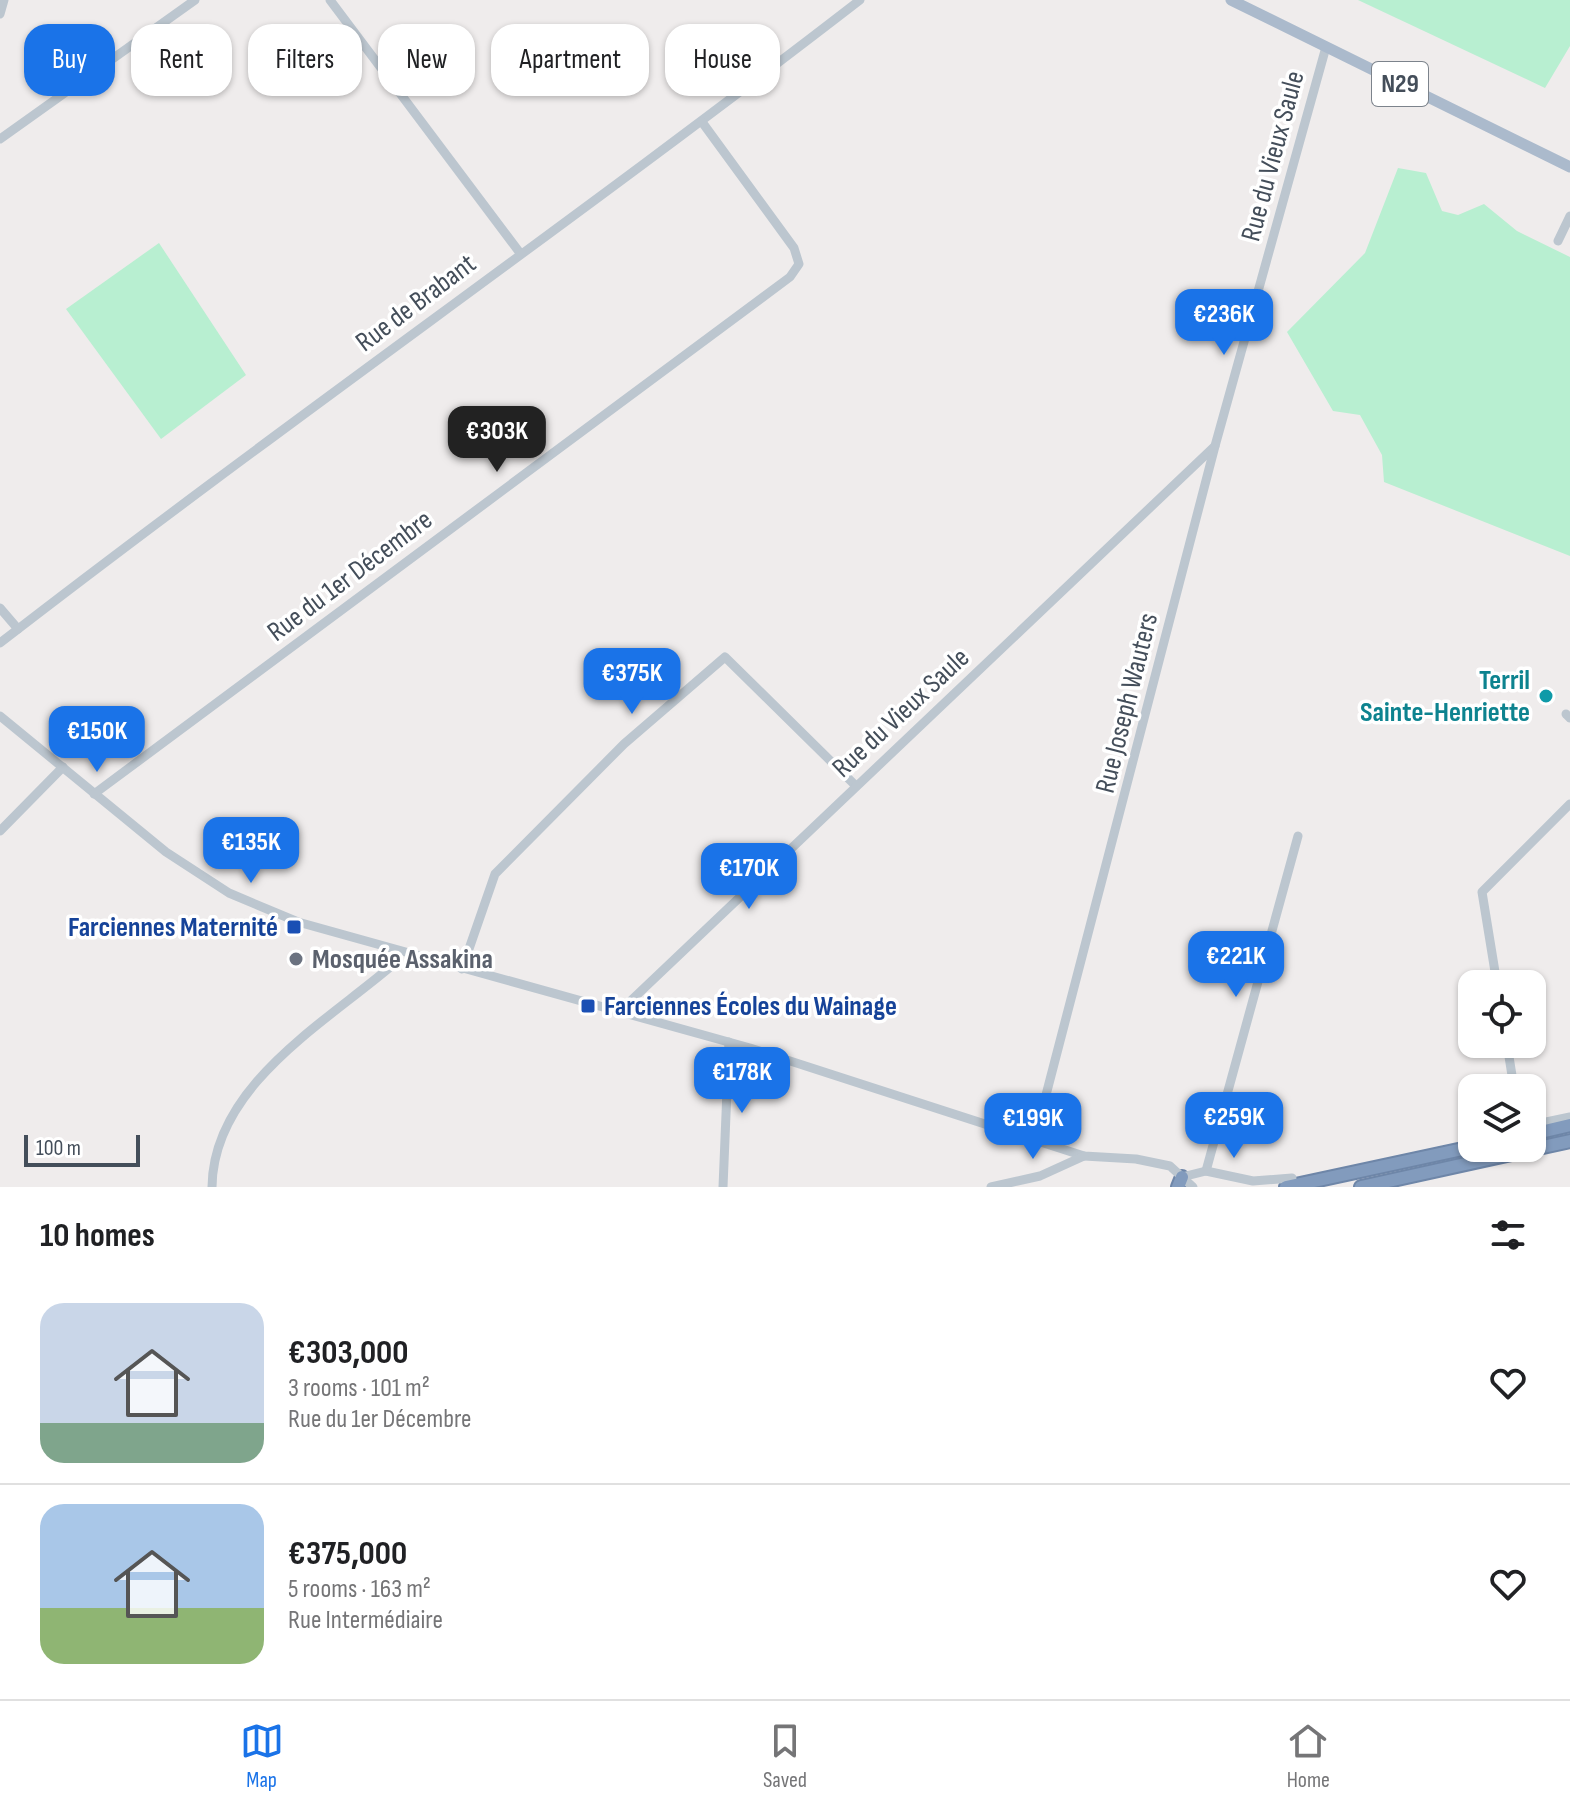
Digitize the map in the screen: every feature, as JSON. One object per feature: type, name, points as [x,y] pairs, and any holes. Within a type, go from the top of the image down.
[{"type":"highway","points":[[1546,1131],[1570,1125]]},
{"type":"highway","points":[[1361,1187],[1570,1141]]},
{"type":"highway","points":[[1289,1183],[1458,1148]]},
{"type":"main road","name":"N29","points":[[1231,0],[1570,167]]},
{"type":"street","points":[[0,14],[4,0]]},
{"type":"street","points":[[0,139],[195,0]]},
{"type":"street","points":[[330,0],[520,253]]},
{"type":"street","name":"Rue de Brabant","points":[[0,643],[520,253],[702,122],[860,0]]},
{"type":"street","name":"Rue du Vieux Saule","points":[[1263,276],[1326,47]]},
{"type":"street","name":"Rue du 1er Décembre","points":[[94,794],[790,277],[799,264],[794,248],[702,122]]},
{"type":"street","points":[[1558,241],[1570,216]]},
{"type":"street","name":"Rue Joseph Wauters","points":[[1034,1141],[1215,446],[1263,276]]},
{"type":"street","name":"Rue du Vieux Saule","points":[[619,1012],[1215,446]]},
{"type":"street","points":[[0,608],[18,629]]},
{"type":"street","points":[[462,969],[495,874],[624,744],[725,657],[856,786]]},
{"type":"street","points":[[0,716],[166,852],[229,893],[298,922],[729,1042],[1084,1156],[1136,1159],[1170,1166],[1180,1182],[1193,1187]]},
{"type":"street","points":[[0,831],[63,767]]},
{"type":"street","points":[[1495,970],[1482,892],[1570,804]]},
{"type":"street","points":[[1206,1171],[1298,836]]},
{"type":"street","points":[[212,1187],[212,1166],[225,1125],[247,1090],[389,968],[399,951]]},
{"type":"street","points":[[723,1187],[729,1042]]},
{"type":"street","points":[[1546,1122],[1570,1117]]},
{"type":"street","points":[[991,1187],[1040,1176],[1084,1156]]},
{"type":"street","points":[[1180,1182],[1206,1171],[1253,1181],[1289,1183]]},
{"type":"green space","points":[[1358,0],[1570,0],[1570,46],[1545,88]]},
{"type":"green space","points":[[1398,168],[1426,173],[1442,211],[1458,215],[1484,204],[1517,231],[1570,257],[1570,556],[1384,482],[1382,455],[1360,415],[1333,411],[1287,332],[1365,253]]},
{"type":"green space","points":[[159,243],[246,375],[161,439],[66,309]]},
{"type":"place","name":"Terril Sainte-Henriette","points":[[1546,696]]},
{"type":"place","name":"Farciennes Maternité","points":[[294,927]]},
{"type":"place","name":"Mosquée Assakina","points":[[296,959]]},
{"type":"place","name":"Farciennes Écoles du Wainage","points":[[588,1006]]}]
